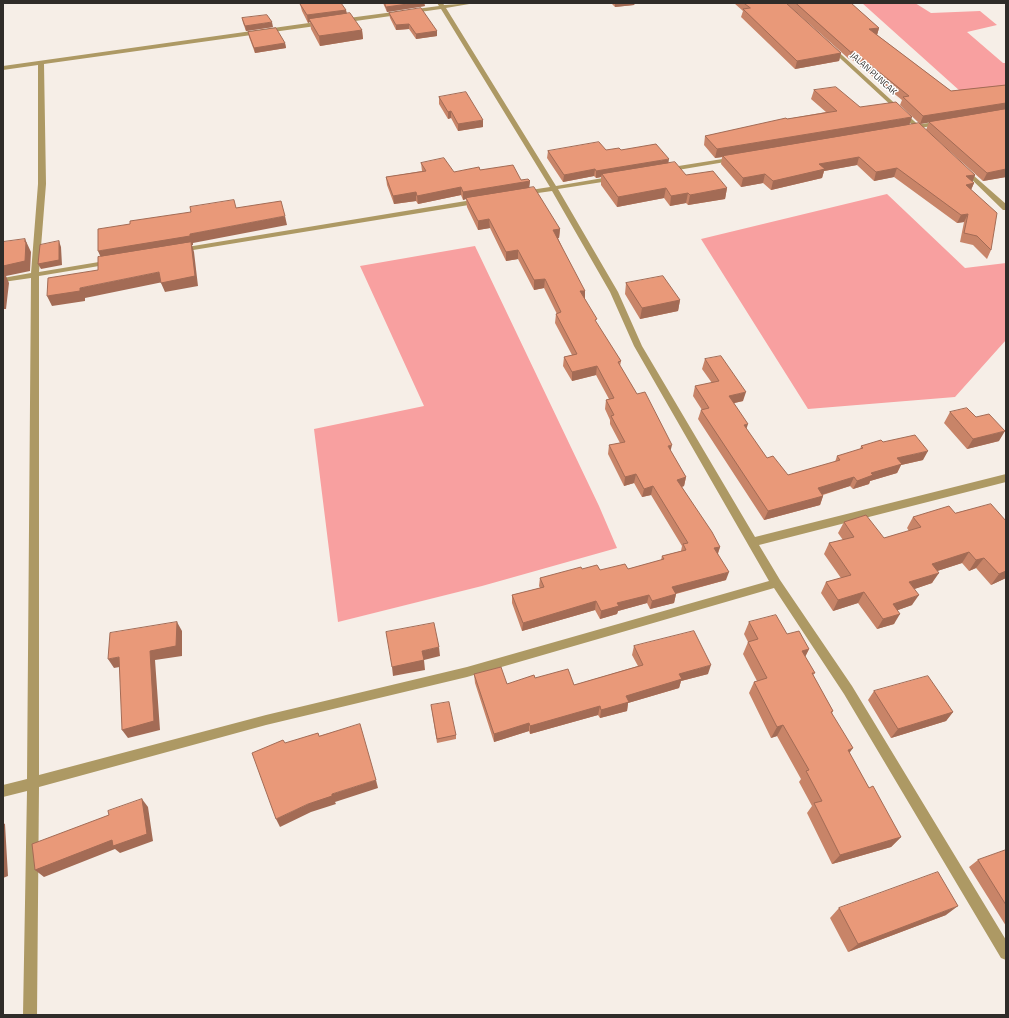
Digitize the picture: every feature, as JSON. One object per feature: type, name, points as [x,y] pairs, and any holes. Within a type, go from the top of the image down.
[{"type":"street","points":[[3,68],[441,5],[472,3]]},
{"type":"street","points":[[441,5],[554,188],[619,300],[638,346],[776,583],[848,690],[1006,953]]},
{"type":"street","name":"JALAN PUNCAK","points":[[825,41],[928,137]]},
{"type":"street","points":[[30,1015],[33,783],[34,275],[42,184],[41,63]]},
{"type":"street","points":[[902,129],[947,122]]},
{"type":"street","points":[[655,172],[740,158]]},
{"type":"street","points":[[962,168],[1006,208]]},
{"type":"street","points":[[515,195],[624,177]]},
{"type":"street","points":[[176,251],[483,200]]},
{"type":"street","points":[[3,280],[121,260]]},
{"type":"street","points":[[753,542],[1006,478]]},
{"type":"street","points":[[3,791],[266,720],[467,672],[776,583]]},
{"type":"shaded area","points":[[862,3],[915,3],[931,13],[980,11],[997,25],[967,32],[1003,63],[1006,63],[1006,85],[960,91]]},
{"type":"shaded area","points":[[887,194],[965,268],[1006,263],[1006,340],[955,397],[808,409],[701,239]]},
{"type":"shaded area","points":[[475,246],[599,506],[617,548],[482,586],[338,622],[314,429],[424,406],[360,266]]},
{"type":"building","points":[[341,3],[346,10],[307,15],[300,4]]},
{"type":"building","points":[[385,3],[415,3],[386,7]]},
{"type":"building","points":[[744,3],[786,3],[841,53],[797,61],[743,9],[750,8]]},
{"type":"building","points":[[796,3],[851,3],[879,28],[869,29],[951,91],[1006,85],[1006,103],[923,116],[903,97],[909,96],[853,51],[851,52]]},
{"type":"building","points":[[421,8],[437,31],[416,34],[409,24],[396,25],[389,13]]},
{"type":"building","points":[[350,13],[362,30],[319,36],[309,19]]},
{"type":"building","points":[[267,15],[272,22],[245,26],[242,18]]},
{"type":"building","points":[[276,28],[285,43],[254,48],[248,32]]},
{"type":"building","points":[[836,87],[860,107],[896,102],[912,117],[717,149],[705,136],[786,118],[837,111],[814,90]]},
{"type":"building","points":[[466,92],[483,120],[458,124],[451,111],[448,112],[439,97]]},
{"type":"building","points":[[1006,109],[1006,169],[987,173],[929,122]]},
{"type":"building","points":[[919,123],[975,175],[966,176],[974,183],[966,185],[997,213],[991,250],[977,236],[964,233],[968,214],[961,215],[897,168],[876,172],[859,157],[819,164],[825,169],[773,181],[765,174],[743,178],[723,156]]},
{"type":"building","points":[[599,142],[606,150],[619,148],[621,150],[656,144],[669,159],[596,171],[595,169],[564,175],[548,151]]},
{"type":"building","points":[[444,158],[454,172],[479,167],[480,170],[513,165],[521,180],[528,179],[530,181],[463,192],[461,187],[417,196],[416,192],[393,196],[386,177],[426,171],[421,163]]},
{"type":"building","points":[[675,162],[686,175],[713,171],[727,188],[690,195],[688,193],[671,196],[666,188],[618,197],[602,174]]},
{"type":"building","points":[[534,187],[560,229],[553,230],[585,291],[580,291],[597,319],[595,320],[621,361],[618,362],[637,394],[645,392],[672,445],[668,446],[686,477],[677,480],[712,532],[720,547],[714,548],[729,572],[672,587],[676,594],[652,601],[649,595],[617,603],[619,606],[601,611],[596,601],[523,623],[512,595],[544,587],[540,578],[581,567],[582,569],[597,565],[600,570],[625,564],[628,569],[664,559],[662,556],[686,550],[683,544],[688,543],[653,486],[644,489],[636,474],[625,477],[609,445],[625,442],[611,416],[614,415],[606,400],[614,398],[597,366],[572,372],[564,357],[577,354],[556,314],[561,312],[545,279],[534,280],[518,250],[506,252],[489,219],[478,221],[466,198]]},
{"type":"building","points":[[234,200],[236,208],[281,201],[285,216],[190,234],[190,236],[98,251],[98,229],[130,224],[130,221],[191,212],[190,207]]},
{"type":"building","points":[[25,239],[25,261],[3,266],[3,242]]},
{"type":"building","points":[[59,241],[59,260],[38,264],[40,245]]},
{"type":"building","points":[[191,242],[195,276],[161,283],[159,272],[80,288],[80,291],[47,296],[48,278],[98,270],[98,257]]},
{"type":"building","points":[[663,276],[680,300],[642,308],[626,283]]},
{"type":"building","points":[[721,356],[746,392],[729,396],[748,424],[744,425],[767,458],[773,456],[788,475],[840,460],[837,456],[863,448],[861,446],[881,440],[883,442],[915,435],[928,451],[897,458],[902,464],[871,473],[873,475],[857,481],[854,477],[818,488],[823,496],[768,511],[701,410],[709,408],[695,386],[719,381],[705,359]]},
{"type":"building","points":[[967,408],[976,417],[989,414],[1005,431],[973,439],[950,412]]},
{"type":"building","points":[[991,504],[1006,521],[1006,571],[999,574],[984,558],[976,560],[969,552],[932,564],[939,573],[909,582],[919,595],[893,604],[900,614],[883,619],[864,592],[838,600],[826,582],[851,575],[829,543],[854,537],[844,522],[866,515],[884,538],[921,527],[913,517],[949,506],[955,513]]},
{"type":"building","points":[[776,615],[787,634],[799,631],[809,649],[802,651],[815,673],[812,673],[833,711],[831,712],[853,748],[848,750],[869,788],[873,786],[901,837],[840,855],[814,803],[822,801],[806,771],[809,770],[783,725],[777,727],[754,682],[767,678],[748,642],[758,639],[749,622]]},
{"type":"building","points":[[177,622],[176,646],[150,651],[154,721],[122,730],[119,657],[108,659],[110,633]]},
{"type":"building","points":[[434,623],[439,647],[422,651],[424,660],[392,667],[386,632]]},
{"type":"building","points":[[694,631],[711,665],[679,674],[682,679],[626,696],[629,702],[601,710],[600,706],[530,726],[529,723],[494,734],[474,674],[501,667],[507,684],[534,675],[535,678],[568,669],[574,685],[643,665],[634,646]]},
{"type":"building","points":[[928,676],[953,712],[898,729],[874,691]]},
{"type":"building","points":[[449,702],[456,735],[437,739],[431,705]]},
{"type":"building","points":[[360,724],[376,780],[332,794],[332,796],[308,804],[276,819],[252,753],[283,740],[285,743],[318,733],[319,736]]},
{"type":"building","points":[[142,799],[147,834],[113,846],[112,840],[35,870],[32,844],[109,815],[108,811]]},
{"type":"building","points":[[1006,850],[1006,905],[978,860]]},
{"type":"building","points":[[938,872],[958,906],[858,944],[839,908]]}]
